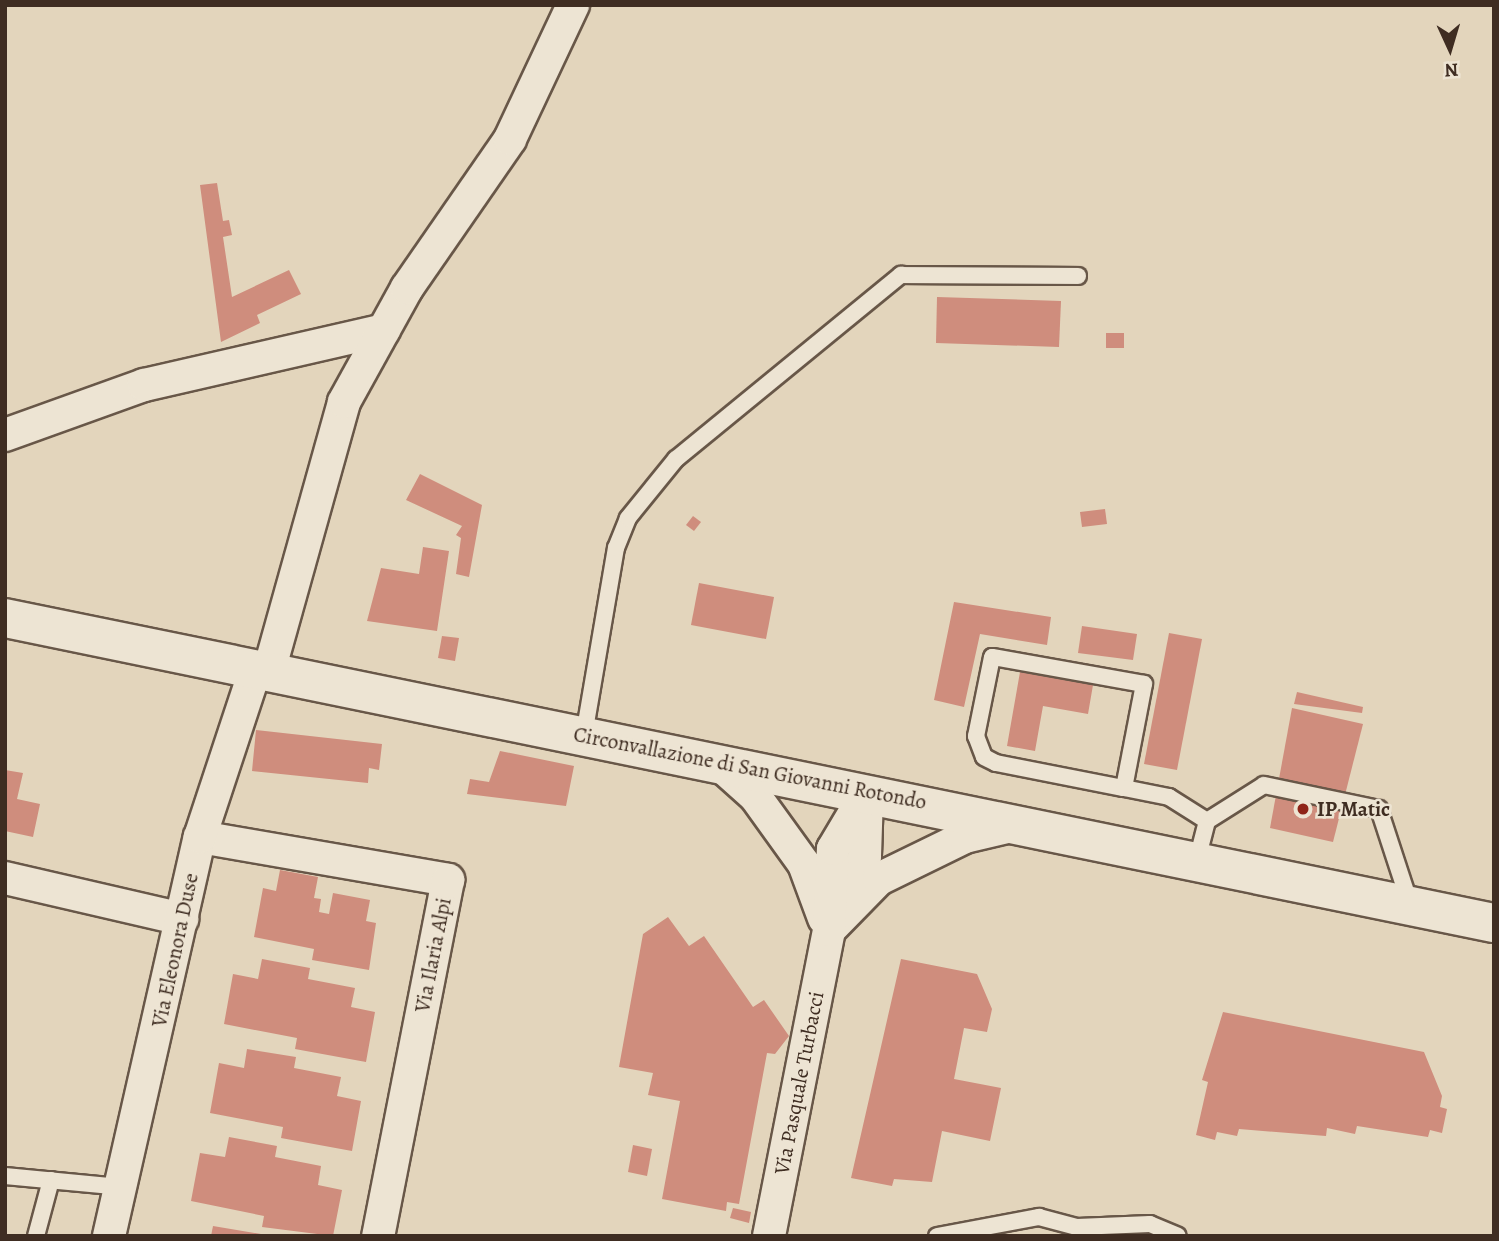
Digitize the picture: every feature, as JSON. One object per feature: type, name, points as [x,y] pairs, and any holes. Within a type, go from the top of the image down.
[{"type":"main road","name":"Circonvallazione di San Giovanni Rotondo","points":[[5,618],[716,761],[1494,923]]},
{"type":"street","name":"Via Eleonora Duse","points":[[109,1236],[200,837],[262,669],[344,401],[384,330],[510,139],[573,5]]},
{"type":"street","points":[[5,435],[144,385],[384,330]]},
{"type":"street","points":[[716,761],[755,796],[804,864],[829,930],[879,879],[965,837],[1022,824]]},
{"type":"street","name":"Via Pasquale Turbacci","points":[[769,1236],[829,930],[864,856],[867,792]]},
{"type":"street","name":"Via Ilaria Alpi","points":[[200,837],[448,880],[378,1236]]},
{"type":"street","points":[[5,878],[182,919]]},
{"type":"lane","points":[[584,735],[616,548],[628,518],[676,459],[901,275],[1078,276]]},
{"type":"lane","points":[[1124,788],[1144,684],[992,657],[975,736],[984,757],[1124,788],[1169,797],[1207,821]]},
{"type":"lane","points":[[1197,860],[1207,821],[1264,785],[1379,810],[1410,904]]},
{"type":"lane","points":[[5,1176],[122,1188]]},
{"type":"lane","points":[[36,1236],[51,1180]]},
{"type":"lane","points":[[937,1236],[1039,1217],[1077,1227],[1150,1224],[1178,1236]]},
{"type":"building","points":[[217,183],[223,221],[229,220],[232,235],[223,237],[232,297],[289,270],[301,294],[257,315],[260,323],[221,342],[200,185]]},
{"type":"building","points":[[937,297],[1061,301],[1059,347],[936,343]]},
{"type":"building","points":[[1106,333],[1124,333],[1124,348],[1106,348]]},
{"type":"building","points":[[420,474],[482,505],[469,577],[456,574],[461,538],[456,535],[462,526],[406,500]]},
{"type":"building","points":[[1105,509],[1107,524],[1082,527],[1080,512]]},
{"type":"building","points":[[693,516],[701,522],[694,531],[686,525]]},
{"type":"building","points":[[423,547],[449,551],[437,631],[367,621],[381,568],[419,574]]},
{"type":"building","points":[[699,583],[774,597],[766,639],[691,625]]},
{"type":"building","points":[[954,602],[1051,617],[1047,645],[980,634],[964,707],[934,700]]},
{"type":"building","points":[[1082,626],[1137,634],[1133,660],[1078,653]]},
{"type":"building","points":[[1169,633],[1202,639],[1177,770],[1144,764]]},
{"type":"building","points":[[442,636],[459,638],[455,661],[438,658]]},
{"type":"building","points":[[1020,672],[1093,685],[1088,714],[1043,706],[1035,751],[1007,746]]},
{"type":"building","points":[[1297,692],[1363,707],[1362,713],[1294,704]]},
{"type":"building","points":[[1292,708],[1363,724],[1333,842],[1270,828]]},
{"type":"building","points":[[256,730],[382,744],[379,770],[369,768],[368,783],[252,771]]},
{"type":"building","points":[[500,751],[574,766],[566,806],[467,794],[470,779],[489,782]]},
{"type":"building","points":[[5,770],[23,773],[17,799],[40,804],[33,837],[5,831]]},
{"type":"building","points":[[280,870],[318,877],[314,898],[321,899],[319,912],[329,914],[333,893],[370,900],[366,921],[376,923],[369,970],[312,960],[314,949],[254,937],[263,888],[276,891]]},
{"type":"building","points":[[668,917],[689,946],[704,936],[753,1007],[764,1000],[789,1036],[775,1054],[767,1053],[739,1204],[727,1202],[726,1211],[662,1199],[680,1101],[648,1095],[653,1073],[619,1067],[643,934]]},
{"type":"building","points":[[262,959],[310,968],[308,979],[355,988],[351,1007],[375,1012],[366,1062],[295,1049],[297,1038],[224,1024],[233,974],[258,979]]},
{"type":"building","points":[[901,959],[977,974],[992,1009],[987,1032],[964,1028],[954,1079],[1001,1088],[990,1141],[942,1131],[932,1182],[894,1179],[892,1186],[851,1178]]},
{"type":"building","points":[[1223,1012],[1424,1052],[1442,1096],[1440,1107],[1447,1109],[1442,1133],[1430,1130],[1428,1137],[1357,1126],[1355,1134],[1327,1128],[1326,1136],[1239,1129],[1237,1136],[1217,1132],[1215,1140],[1196,1135],[1208,1082],[1202,1080]]},
{"type":"building","points":[[247,1049],[296,1057],[294,1068],[341,1077],[337,1096],[361,1101],[352,1151],[281,1138],[283,1127],[210,1113],[219,1063],[244,1068]]},
{"type":"building","points":[[229,1137],[277,1146],[275,1157],[321,1166],[318,1185],[342,1190],[333,1236],[262,1227],[264,1216],[191,1201],[200,1153],[225,1157]]},
{"type":"building","points":[[633,1145],[652,1149],[647,1176],[628,1172]]},
{"type":"building","points":[[733,1208],[751,1212],[749,1223],[730,1218]]},
{"type":"building","points":[[213,1226],[261,1234],[211,1236]]},
{"type":"place","name":"IP Matic","points":[[1303,809]]}]
